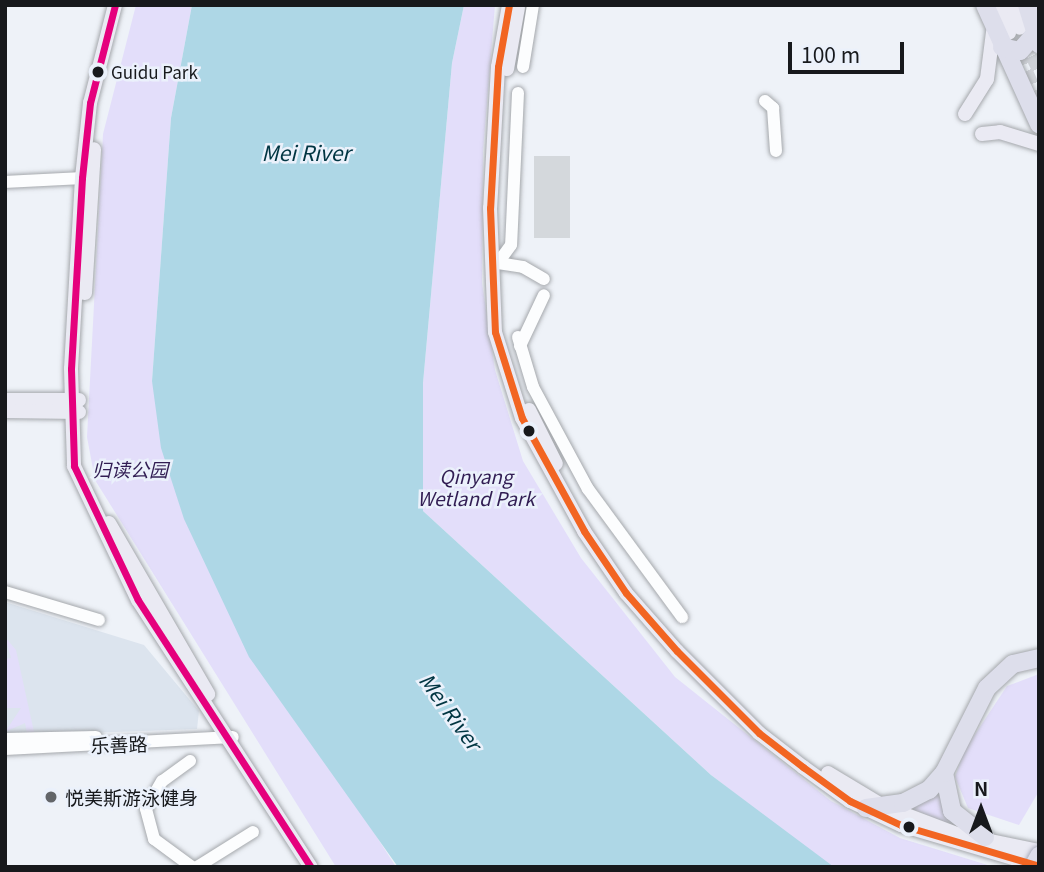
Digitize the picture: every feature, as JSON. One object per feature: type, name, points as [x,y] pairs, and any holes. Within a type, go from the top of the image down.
[{"type":"highway","points":[[985,5],[1022,29],[1039,124]]},
{"type":"highway","points":[[871,804],[926,781],[989,673],[1011,655],[1039,649]]},
{"type":"highway","points":[[871,804],[917,798],[944,773],[987,688],[1013,664],[1039,658]]},
{"type":"highway","points":[[944,773],[952,811],[985,837]]},
{"type":"highway","points":[[1033,867],[1034,852]]},
{"type":"main road","points":[[115,5],[90,103],[82,178],[75,406],[85,481],[227,734],[313,867]]},
{"type":"main road","points":[[75,406],[97,103],[124,5]]},
{"type":"main road","points":[[509,5],[498,67],[489,247],[495,332],[522,418],[605,564],[677,651],[759,733],[871,804],[946,841],[1039,866]]},
{"type":"main road","points":[[519,5],[507,70],[498,263],[504,331],[517,384],[586,521],[637,592],[702,666],[781,739],[871,804],[957,834],[985,837],[1034,852]]},
{"type":"main road","points":[[1001,5],[1022,29]]},
{"type":"main road","points":[[1012,5],[1022,29]]},
{"type":"main road","points":[[965,114],[1022,29]]},
{"type":"main road","points":[[982,134],[1000,132],[1039,144]]},
{"type":"main road","points":[[5,400],[75,406]]},
{"type":"main road","points":[[5,411],[75,406]]},
{"type":"street","points":[[523,67],[533,5]]},
{"type":"street","points":[[518,93],[511,245],[498,263],[523,267],[544,279]]},
{"type":"street","points":[[765,101],[773,108],[776,151]]},
{"type":"street","points":[[5,182],[82,178]]},
{"type":"street","points":[[544,295],[519,342],[533,387],[588,489],[682,617]]},
{"type":"street","points":[[5,592],[99,620]]},
{"type":"street","name":"乐善路","points":[[5,739],[227,734]]},
{"type":"street","name":"乐善路","points":[[5,748],[227,734]]},
{"type":"street","points":[[190,761],[162,781],[146,809],[154,839],[195,867],[253,832]]},
{"type":"shaded area","points":[[5,602],[144,645],[199,711],[197,729],[5,736]]},
{"type":"green space","name":"归读公园","points":[[136,5],[192,5],[171,118],[152,381],[336,773],[396,867],[336,867],[95,480],[87,437],[103,134]]},
{"type":"green space","name":"Qinyang Wetland Park","points":[[464,5],[495,5],[483,151],[482,283],[495,370],[523,461],[581,558],[675,677],[831,801],[900,838],[994,867],[834,867],[821,860],[711,775],[423,511],[423,383],[452,63]]},
{"type":"green space","points":[[5,637],[16,650],[34,732],[27,733],[25,723],[5,732],[21,708],[5,708],[5,659],[11,658]]},
{"type":"green space","points":[[1039,674],[1039,791],[1019,825],[968,808],[955,777],[964,751],[1007,686]]},
{"type":"green space","points":[[939,790],[946,809],[957,827],[907,807]]},
{"type":"water","name":"Mei River","points":[[192,5],[464,5],[452,63],[423,383],[423,511],[711,775],[834,867],[398,867],[249,657],[184,519],[161,448],[152,381],[171,118]]},
{"type":"building","points":[[534,156],[570,156],[570,238],[534,238]]},
{"type":"tunnel","points":[[1009,33],[1039,101]]},
{"type":"tunnel","points":[[1023,37],[1039,70]]},
{"type":"transit line","points":[[115,5],[90,103],[82,178],[71,369],[74,466],[138,600],[311,867]]},
{"type":"transit line","points":[[509,5],[498,67],[490,208],[495,332],[522,418],[584,531],[626,593],[677,651],[759,733],[803,767],[850,801],[901,825],[1039,866]]},
{"type":"place","name":"Guidu Park","points":[[98,72]]},
{"type":"place","name":"悦美斯游泳健身","points":[[51,797]]}]
